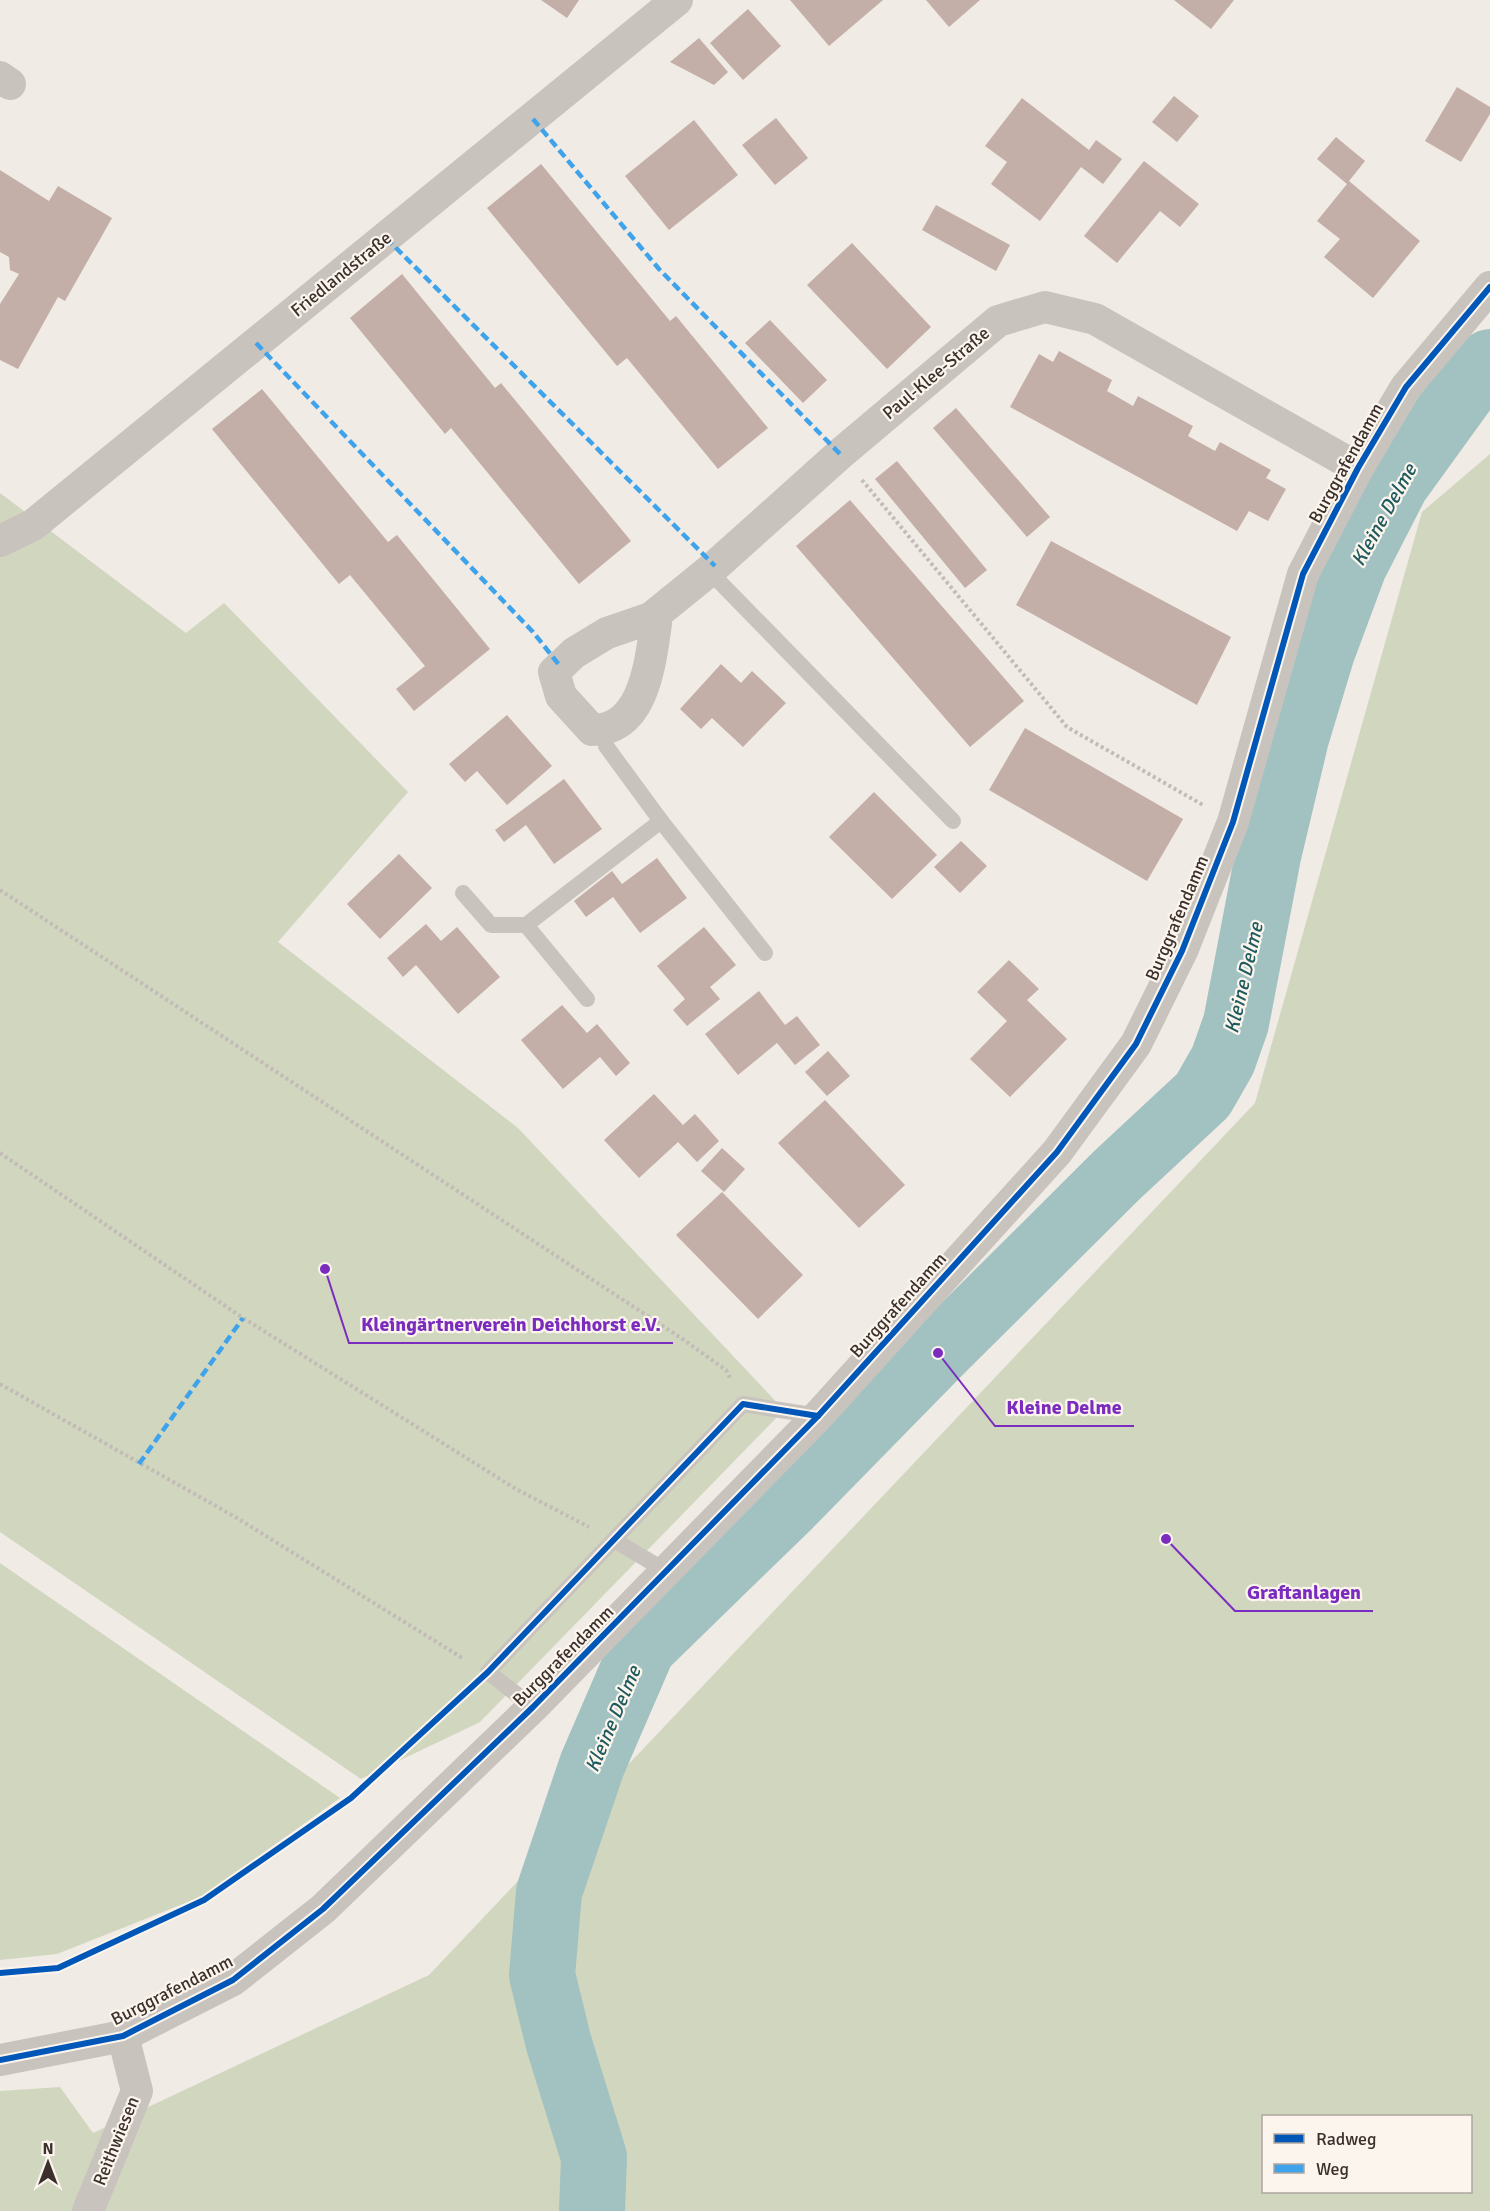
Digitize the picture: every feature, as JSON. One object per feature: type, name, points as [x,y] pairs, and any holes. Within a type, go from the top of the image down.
[{"type":"street","name":"Friedlandstraße","points":[[0,540],[33,525],[677,0]]},
{"type":"street","name":"Burggrafendamm","points":[[0,2060],[123,2036],[233,1980],[323,1909],[533,1707],[818,1416],[1057,1152],[1136,1044],[1182,951],[1233,822],[1303,574],[1358,468],[1406,387],[1490,287]]},
{"type":"street","name":"Paul-Klee-Straße","points":[[603,730],[592,730],[574,713],[561,696],[554,672],[574,653],[607,633],[651,618],[709,571],[840,454],[998,321],[1045,306],[1095,319],[1358,468]]},
{"type":"street","points":[[603,730],[624,718],[637,704],[650,663],[656,624],[651,618]]},
{"type":"street","name":"Reithwiesen","points":[[88,2211],[137,2091],[123,2036]]},
{"type":"lane","points":[[709,571],[953,821]]},
{"type":"lane","points":[[603,730],[606,746],[661,821],[765,953]]},
{"type":"lane","points":[[463,893],[490,925],[526,925],[661,821]]},
{"type":"lane","points":[[526,925],[587,999]]},
{"type":"lane","points":[[533,1707],[488,1672],[744,1404],[818,1416]]},
{"type":"lane","points":[[614,1540],[666,1572]]},
{"type":"path","points":[[840,454],[1067,727],[1233,822]]},
{"type":"path","points":[[0,890],[681,1338],[726,1370],[744,1404]]},
{"type":"path","points":[[0,1153],[263,1331],[516,1489],[614,1540]]},
{"type":"path","points":[[0,1384],[237,1518],[488,1672]]},
{"type":"green space","points":[[1490,454],[1490,2211],[0,2211],[0,2091],[60,2087],[93,2133],[429,1975],[1255,1103],[1422,512]]},
{"type":"green space","points":[[0,493],[186,633],[224,603],[408,792],[278,942],[518,1128],[784,1410],[480,1722],[361,1779],[0,1532]]},
{"type":"green space","points":[[0,1563],[340,1798],[203,1896],[57,1954],[0,1960]]},
{"type":"building","points":[[541,0],[579,0],[567,18]]},
{"type":"building","points":[[790,0],[883,0],[829,46]]},
{"type":"building","points":[[926,0],[980,0],[949,27]]},
{"type":"building","points":[[1174,0],[1234,0],[1211,29]]},
{"type":"building","points":[[748,9],[781,46],[743,80],[710,43]]},
{"type":"building","points":[[699,38],[728,72],[714,85],[670,62]]},
{"type":"building","points":[[1457,87],[1490,107],[1490,114],[1461,162],[1425,141]]},
{"type":"building","points":[[1174,96],[1199,116],[1177,142],[1152,122]]},
{"type":"building","points":[[1022,98],[1089,150],[1096,140],[1122,159],[1103,184],[1081,167],[1040,221],[991,184],[1007,162],[985,146]]},
{"type":"building","points":[[776,118],[808,158],[775,185],[742,145]]},
{"type":"building","points":[[694,120],[738,175],[669,230],[625,176]]},
{"type":"building","points":[[1336,137],[1365,161],[1349,181],[1420,241],[1373,298],[1324,257],[1340,239],[1317,221],[1347,184],[1317,159]]},
{"type":"building","points":[[1144,161],[1199,204],[1180,227],[1160,211],[1117,263],[1084,236]]},
{"type":"building","points":[[541,164],[670,321],[676,316],[768,428],[718,469],[627,358],[617,366],[487,208]]},
{"type":"building","points":[[0,170],[49,201],[58,186],[112,218],[65,301],[58,297],[18,369],[0,360],[0,304],[19,274],[10,270],[9,257],[0,252]]},
{"type":"building","points":[[936,205],[1010,245],[996,271],[922,230]]},
{"type":"building","points":[[852,243],[931,327],[887,369],[807,285]]},
{"type":"building","points":[[402,274],[495,388],[501,383],[631,541],[579,584],[451,428],[445,434],[350,318]]},
{"type":"building","points":[[770,320],[827,380],[803,403],[745,343]]},
{"type":"building","points":[[1059,351],[1112,380],[1107,391],[1133,406],[1138,396],[1193,426],[1188,436],[1215,451],[1220,442],[1271,470],[1266,478],[1286,489],[1268,521],[1249,511],[1237,531],[1010,407],[1039,354],[1053,362]]},
{"type":"building","points":[[262,389],[388,542],[397,535],[490,649],[414,711],[396,689],[425,666],[350,575],[339,584],[212,429]]},
{"type":"building","points":[[956,408],[1050,517],[1027,537],[933,428]]},
{"type":"building","points":[[897,461],[987,570],[965,588],[875,479]]},
{"type":"building","points":[[850,500],[1024,701],[970,747],[796,546]]},
{"type":"building","points":[[1051,541],[1231,637],[1197,705],[1016,605]]},
{"type":"building","points":[[721,664],[741,683],[752,671],[786,703],[743,747],[712,718],[701,729],[680,709]]},
{"type":"building","points":[[507,715],[552,766],[507,805],[477,771],[465,782],[449,764]]},
{"type":"building","points":[[1025,728],[1183,819],[1147,881],[989,790]]},
{"type":"building","points":[[564,779],[602,829],[554,864],[526,825],[504,842],[495,830]]},
{"type":"building","points":[[874,792],[937,855],[892,899],[829,837]]},
{"type":"building","points":[[961,841],[987,866],[960,893],[934,867]]},
{"type":"building","points":[[399,854],[432,888],[380,939],[347,904]]},
{"type":"building","points":[[657,858],[687,898],[640,933],[613,897],[586,917],[574,901],[612,871],[622,884]]},
{"type":"building","points":[[426,924],[441,941],[457,927],[500,977],[458,1014],[416,965],[403,977],[387,958]]},
{"type":"building","points":[[704,927],[736,965],[710,987],[720,999],[687,1026],[673,1010],[685,999],[657,966]]},
{"type":"building","points":[[1009,960],[1039,989],[1027,1000],[1067,1039],[1010,1097],[970,1059],[1007,1021],[977,992]]},
{"type":"building","points":[[759,991],[785,1025],[797,1016],[820,1045],[795,1065],[777,1043],[738,1075],[705,1034]]},
{"type":"building","points":[[562,1005],[587,1033],[597,1024],[630,1063],[616,1076],[600,1057],[563,1089],[521,1040]]},
{"type":"building","points":[[828,1051],[850,1076],[827,1096],[805,1072]]},
{"type":"building","points":[[654,1094],[683,1125],[695,1114],[719,1141],[697,1162],[678,1142],[639,1178],[604,1140]]},
{"type":"building","points":[[825,1100],[905,1185],[859,1228],[778,1143]]},
{"type":"building","points":[[722,1148],[745,1169],[724,1192],[701,1171]]},
{"type":"building","points":[[722,1192],[803,1275],[758,1319],[676,1235]]},
{"type":"waterway","name":"Kleine Delme","points":[[592,2211],[594,2157],[559,2044],[542,1975],[549,1892],[592,1765],[643,1647],[790,1504],[1117,1175],[1203,1095],[1223,1060],[1236,1023],[1268,856],[1296,738],[1322,652],[1354,566],[1396,484],[1469,383],[1490,362]]},
{"type":"marked path","points":[[533,119],[659,269],[840,454]]},
{"type":"marked path","points":[[386,238],[715,566]]},
{"type":"marked path","points":[[256,343],[533,632],[560,666]]},
{"type":"marked path","points":[[139,1464],[243,1318]]},
{"type":"cycle path","points":[[0,2060],[123,2036],[233,1980],[323,1909],[533,1707],[818,1416],[1057,1152],[1136,1044],[1182,951],[1233,822],[1303,574],[1358,468],[1406,387],[1490,287]]},
{"type":"cycle path","points":[[0,1973],[58,1968],[204,1900],[351,1798],[488,1672],[743,1404],[818,1416]]},
{"type":"place","name":"Kleingärtnerverein Deichhorst e.V.","points":[[325,1269]]},
{"type":"place","name":"Kleine Delme","points":[[938,1353]]},
{"type":"place","name":"Graftanlagen","points":[[1166,1539]]}]
